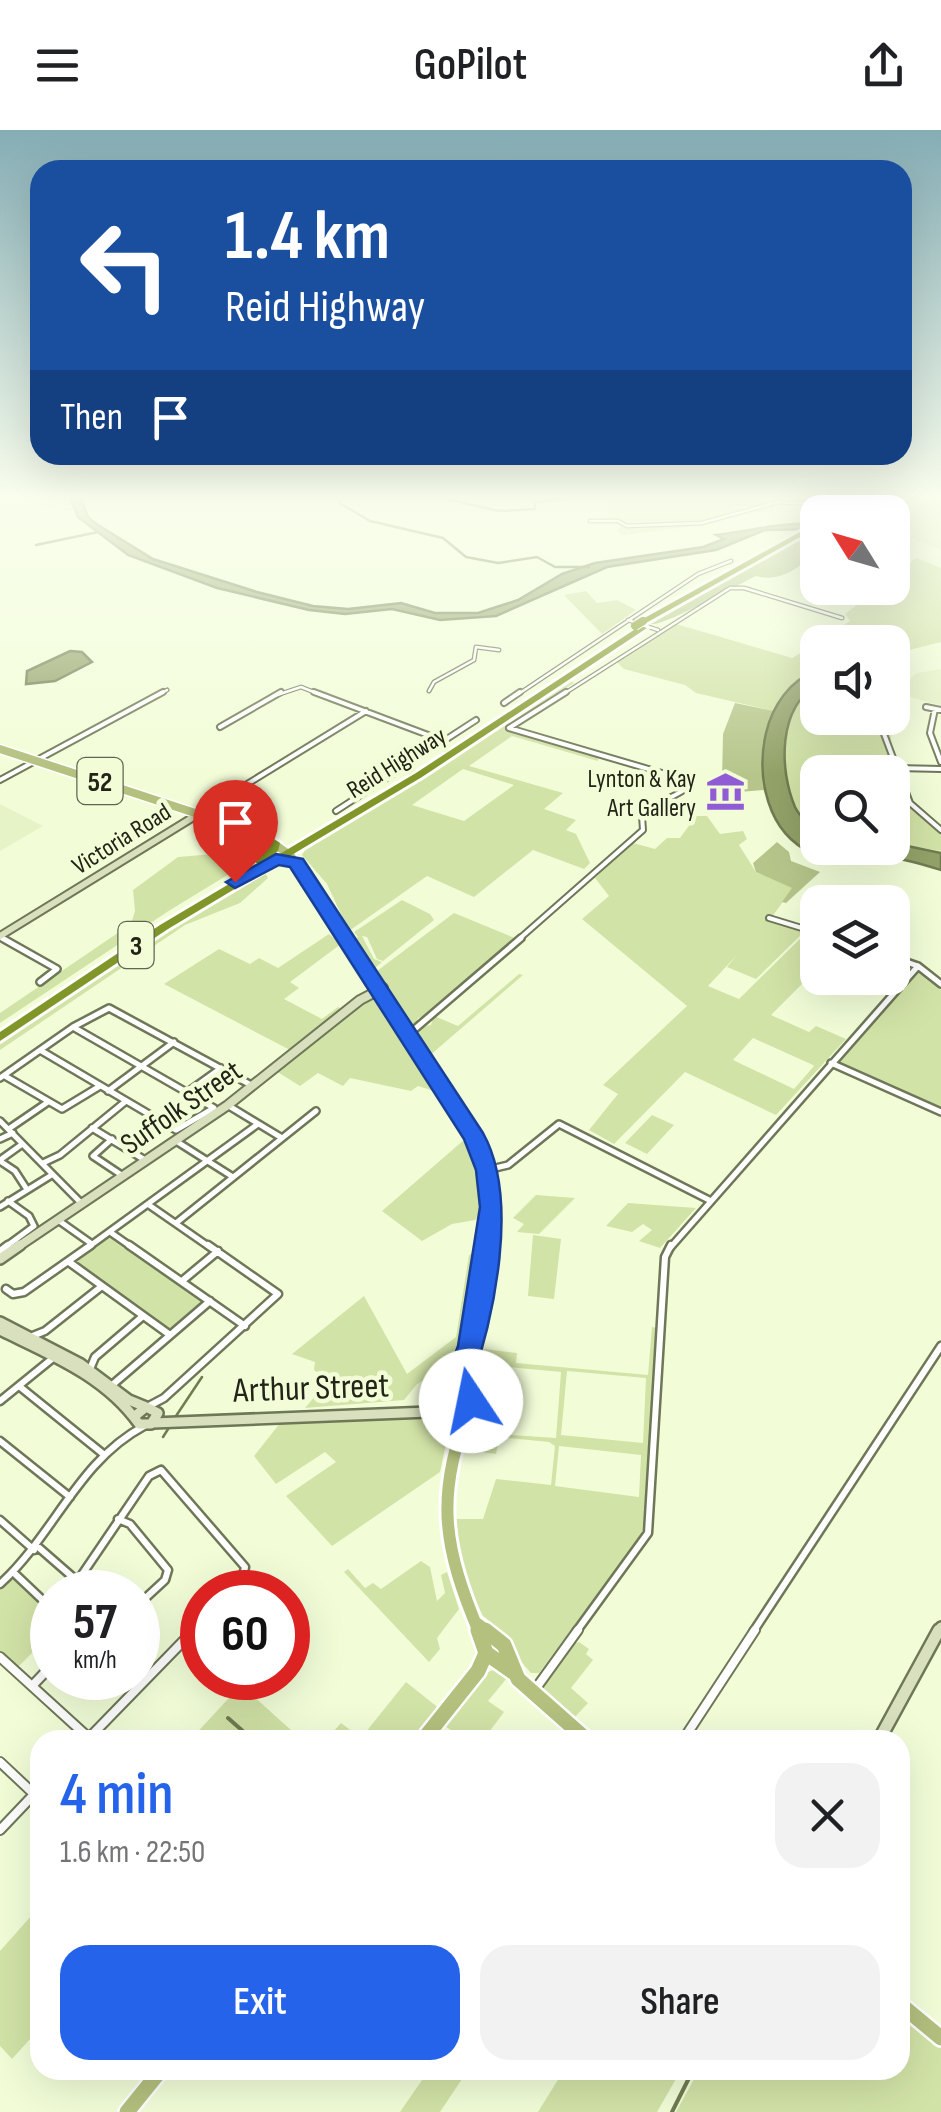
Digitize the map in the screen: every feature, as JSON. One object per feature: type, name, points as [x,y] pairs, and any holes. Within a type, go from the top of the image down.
[{"type":"highway","name":"Reid Highway","points":[[0,1038],[164,927],[640,624],[703,589]]},
{"type":"highway","name":"Reid Highway","points":[[0,1028],[156,923],[258,862],[290,849],[419,775],[640,624]]},
{"type":"highway","points":[[580,681],[573,676],[590,661]]},
{"type":"highway","points":[[548,689],[568,678],[580,681]]},
{"type":"highway","points":[[495,717],[506,708],[504,702],[530,694]]},
{"type":"main road","name":"52","points":[[0,749],[230,822],[290,849]]},
{"type":"main road","points":[[290,849],[472,1132],[488,1170],[491,1224],[466,1387],[458,1405],[451,1450],[447,1538],[457,1583],[494,1653],[576,1730]]},
{"type":"main road","points":[[431,1730],[494,1653]]},
{"type":"main road","points":[[910,2012],[941,2038]]},
{"type":"main road","points":[[128,2112],[153,2080]]},
{"type":"street","points":[[504,702],[640,624],[680,589]]},
{"type":"street","points":[[409,1034],[618,855],[642,830],[642,816],[653,802],[673,799],[688,787],[680,778],[510,728],[659,630],[731,589]]},
{"type":"street","points":[[739,589],[842,618]]},
{"type":"street","points":[[640,624],[659,630]]},
{"type":"street","points":[[429,691],[434,682],[474,660],[476,647],[499,650]]},
{"type":"street","points":[[220,727],[284,691],[300,687],[444,740]]},
{"type":"street","points":[[0,780],[167,690]]},
{"type":"street","points":[[926,707],[938,710],[930,734],[941,762]]},
{"type":"street","name":"Victoria Road","points":[[0,937],[366,711]]},
{"type":"street","points":[[336,811],[476,720]]},
{"type":"street","points":[[910,769],[941,770]]},
{"type":"street","points":[[910,803],[941,830]]},
{"type":"street","points":[[770,918],[800,927]]},
{"type":"street","points":[[0,937],[57,970],[40,982]]},
{"type":"street","points":[[910,963],[941,984]]},
{"type":"street","points":[[533,1693],[648,1533],[665,1257],[676,1237],[918,966]]},
{"type":"street","name":"Suffolk Street","points":[[0,1259],[228,1105],[360,1000],[382,989]]},
{"type":"street","points":[[100,1086],[65,1109],[2,1077],[73,1027],[109,1008],[253,1085]]},
{"type":"street","points":[[40,1050],[179,1130],[214,1108],[73,1027]]},
{"type":"street","points":[[108,1090],[174,1042]]},
{"type":"street","points":[[832,1062],[941,1112]]},
{"type":"street","points":[[189,1092],[220,1068]]},
{"type":"street","points":[[43,1163],[60,1156],[126,1101]]},
{"type":"street","points":[[0,1139],[48,1102]]},
{"type":"street","points":[[228,1105],[282,1138]]},
{"type":"street","points":[[176,1222],[316,1112]]},
{"type":"street","points":[[0,1121],[43,1163],[50,1176],[82,1204]]},
{"type":"street","points":[[126,1147],[163,1122]]},
{"type":"street","points":[[6,1289],[20,1294],[258,1124]]},
{"type":"street","points":[[488,1170],[508,1165],[559,1124],[709,1200]]},
{"type":"street","points":[[92,1128],[146,1161]]},
{"type":"street","points":[[112,1139],[93,1156],[123,1176]]},
{"type":"street","points":[[176,1141],[233,1177]]},
{"type":"street","points":[[22,1145],[0,1160],[16,1171],[26,1188]]},
{"type":"street","points":[[0,1207],[50,1176]]},
{"type":"street","points":[[0,1251],[34,1226],[29,1216],[8,1201]]},
{"type":"street","points":[[0,1584],[36,1548],[102,1454],[277,1298],[278,1291],[149,1205]]},
{"type":"street","points":[[58,1220],[92,1244]]},
{"type":"street","points":[[110,1232],[246,1326]]},
{"type":"street","points":[[182,1282],[218,1251]]},
{"type":"street","points":[[68,1262],[170,1335]]},
{"type":"street","points":[[27,1336],[45,1331],[102,1286]]},
{"type":"street","points":[[111,1386],[210,1301]]},
{"type":"street","points":[[90,1370],[92,1360],[143,1316]]},
{"type":"street","points":[[0,1326],[27,1336],[147,1415]]},
{"type":"street","points":[[0,1326],[90,1370],[147,1415]]},
{"type":"street","points":[[690,1730],[941,1346]]},
{"type":"street","points":[[1,1398],[56,1355]]},
{"type":"street","points":[[19,1386],[102,1454]]},
{"type":"street","name":"Arthur Street","points":[[147,1415],[197,1419],[458,1405]]},
{"type":"street","points":[[0,1442],[70,1497]]},
{"type":"street","points":[[83,1570],[152,1472],[166,1472],[245,1570]]},
{"type":"street","points":[[118,1518],[130,1524],[168,1570],[160,1585]]},
{"type":"street","points":[[0,1520],[63,1570]]},
{"type":"street","points":[[14,1572],[30,1587]]},
{"type":"street","points":[[884,1730],[941,1628]]},
{"type":"street","points":[[160,1665],[180,1644]]},
{"type":"street","points":[[0,1658],[30,1684]]},
{"type":"street","points":[[47,1700],[78,1730]]},
{"type":"street","points":[[97,1730],[126,1700]]},
{"type":"street","points":[[0,1762],[30,1786]]},
{"type":"street","points":[[0,1830],[30,1798]]},
{"type":"shaded area","points":[[223,589],[249,589],[313,606],[348,609],[401,603],[435,613],[478,613],[518,600],[536,589],[556,589],[496,616],[440,620],[392,609],[345,614],[309,610]]},
{"type":"shaded area","points":[[711,589],[729,589],[685,612],[651,624]]},
{"type":"shaded area","points":[[910,589],[941,589],[941,642],[910,650],[910,625],[844,625],[850,621],[845,614],[857,605],[910,605]]},
{"type":"shaded area","points":[[586,591],[597,603],[617,600],[636,610],[602,634],[564,595]]},
{"type":"shaded area","points":[[673,623],[792,658],[800,653],[800,680],[774,711],[696,693],[685,685],[624,669],[617,662]]},
{"type":"shaded area","points":[[70,651],[82,652],[92,662],[55,681],[26,684],[27,671]]},
{"type":"shaded area","points":[[941,669],[941,706],[910,697],[910,679],[917,673]]},
{"type":"shaded area","points":[[570,679],[574,683],[504,728],[598,756],[598,761],[512,736],[469,766],[563,793],[544,809],[576,820],[566,830],[576,834],[590,863],[584,869],[533,850],[474,897],[427,876],[349,931],[327,884],[302,855],[307,847]],"holes":[[[463,769],[514,785],[464,821],[412,805]]]},
{"type":"shaded area","points":[[798,680],[800,701],[789,724],[785,758],[790,792],[800,814],[800,846],[775,818],[768,802],[763,768],[766,733],[773,713]]},
{"type":"shaded area","points":[[800,700],[800,735],[891,735],[894,755],[800,755],[800,815],[787,782],[784,759],[791,716]]},
{"type":"shaded area","points":[[735,703],[774,711],[764,746],[765,790],[739,792],[722,781],[723,734]]},
{"type":"shaded area","points":[[910,800],[941,830],[941,851],[910,846]]},
{"type":"shaded area","points":[[0,804],[43,826],[0,851]]},
{"type":"shaded area","points":[[696,816],[707,816],[720,834],[743,831],[747,839],[739,845],[756,872],[793,888],[769,921],[800,930],[800,936],[756,979],[727,967],[737,955],[708,986],[739,999],[800,939],[800,986],[771,1015],[809,1032],[816,1026],[846,1039],[776,1115],[685,1072],[614,1144],[589,1130],[618,1094],[603,1085],[687,1006],[582,919],[609,896],[595,878],[633,843],[655,849],[667,838],[680,838]],"holes":[[[753,1038],[814,1066],[794,1089],[733,1060]]]},
{"type":"shaded area","points":[[237,829],[265,841],[270,849],[0,1023],[0,1013],[131,924],[135,911],[133,890],[178,857],[213,854],[238,839],[231,831]]},
{"type":"shaded area","points":[[777,842],[789,852],[791,861],[820,872],[806,885],[800,885],[800,890],[786,903],[782,902],[792,888],[756,872],[753,863]]},
{"type":"shaded area","points":[[910,847],[941,853],[941,870],[911,862]]},
{"type":"shaded area","points":[[263,869],[268,878],[240,903],[185,925],[0,1050],[0,1043]]},
{"type":"shaded area","points":[[402,900],[434,920],[383,961],[377,959],[367,937],[362,936],[374,959],[382,962],[375,968],[354,932]]},
{"type":"shaded area","points":[[454,913],[517,939],[427,1016],[418,1018],[416,1025],[408,1026],[377,971]]},
{"type":"shaded area","points":[[329,934],[341,944],[290,982],[299,988],[284,999],[322,1019],[338,1007],[343,1009],[290,1050],[164,984],[219,949],[250,964],[259,958],[278,968]]},
{"type":"shaded area","points":[[916,971],[941,990],[941,1108],[836,1061],[895,995],[910,995],[910,978]]},
{"type":"shaded area","points":[[519,974],[523,975],[428,1057],[413,1035],[421,1027],[431,1025],[434,1016],[458,1026]]},
{"type":"shaded area","points":[[376,992],[437,1092],[418,1086],[411,1091],[350,1078],[343,1086],[318,1073],[300,1086],[276,1071]]},
{"type":"shaded area","points":[[652,1115],[674,1125],[647,1154],[625,1143]]},
{"type":"shaded area","points":[[465,1139],[483,1192],[482,1213],[475,1220],[452,1224],[422,1241],[382,1211]]},
{"type":"shaded area","points":[[536,1195],[575,1198],[539,1234],[517,1232],[524,1224],[513,1218]]},
{"type":"shaded area","points":[[628,1203],[696,1208],[660,1248],[639,1241],[652,1230],[643,1224],[632,1232],[606,1226]]},
{"type":"shaded area","points":[[110,1232],[210,1301],[170,1335],[69,1262]]},
{"type":"shaded area","points":[[533,1235],[561,1239],[554,1299],[528,1296]]},
{"type":"shaded area","points":[[478,1250],[461,1359],[417,1384],[404,1400],[305,1408],[328,1381],[314,1370],[315,1362],[292,1354],[364,1296],[407,1374],[456,1337],[469,1255]]},
{"type":"shaded area","points":[[652,1327],[657,1328],[645,1531],[539,1673],[531,1673],[518,1658],[510,1637],[483,1616],[467,1585],[454,1519],[483,1519],[496,1479],[551,1485],[555,1446],[549,1442],[499,1437],[496,1454],[462,1449],[464,1432],[556,1438],[561,1372],[508,1367],[506,1381],[481,1380],[477,1402],[470,1383],[477,1366],[477,1348],[517,1353],[516,1363],[648,1375]],"holes":[[[567,1371],[646,1378],[643,1443],[561,1435]],[[559,1446],[641,1455],[639,1497],[555,1486]]]},
{"type":"shaded area","points":[[443,1412],[451,1419],[440,1472],[332,1546],[286,1496],[336,1462],[325,1452],[276,1484],[254,1456],[281,1422]]},
{"type":"shaded area","points":[[421,1561],[430,1567],[437,1601],[445,1593],[441,1575],[447,1572],[459,1609],[437,1638],[440,1649],[429,1662],[344,1572],[348,1569],[365,1588],[373,1583],[381,1589]]},
{"type":"shaded area","points":[[16,1578],[30,1591],[30,1655],[17,1668],[0,1652],[0,1586]]},
{"type":"shaded area","points":[[579,1642],[589,1649],[586,1654],[593,1660],[571,1688],[588,1703],[573,1719],[543,1693],[542,1686],[573,1644]]},
{"type":"shaded area","points":[[496,1669],[507,1678],[488,1701],[504,1712],[490,1730],[451,1730],[445,1726],[488,1672]]},
{"type":"shaded area","points":[[406,1682],[440,1709],[423,1730],[367,1730]]},
{"type":"shaded area","points":[[227,1700],[258,1700],[291,1730],[199,1730]]},
{"type":"shaded area","points":[[30,1917],[30,2039],[12,2059],[0,2046],[0,1951]]},
{"type":"shaded area","points":[[910,2022],[941,2048],[941,2112],[676,2112],[694,2080],[910,2080]]},
{"type":"shaded area","points":[[422,2080],[461,2080],[440,2112],[400,2112]]},
{"type":"shaded area","points":[[558,2080],[675,2080],[657,2112],[538,2112]]},
{"type":"waterway","points":[[174,1419],[202,1377]]},
{"type":"waterway","points":[[163,1437],[170,1426]]},
{"type":"waterway","points":[[228,1718],[242,1730]]},
{"type":"waterway","points":[[672,2112],[688,2080]]},
{"type":"place","name":"Lynton & Kay Art Gallery","points":[[726,792]]},
{"type":"route","points":[[235,882],[276,859],[296,862],[475,1138],[488,1170],[492,1207],[471,1346],[464,1376],[453,1398],[462,1396],[471,1401]]}]
